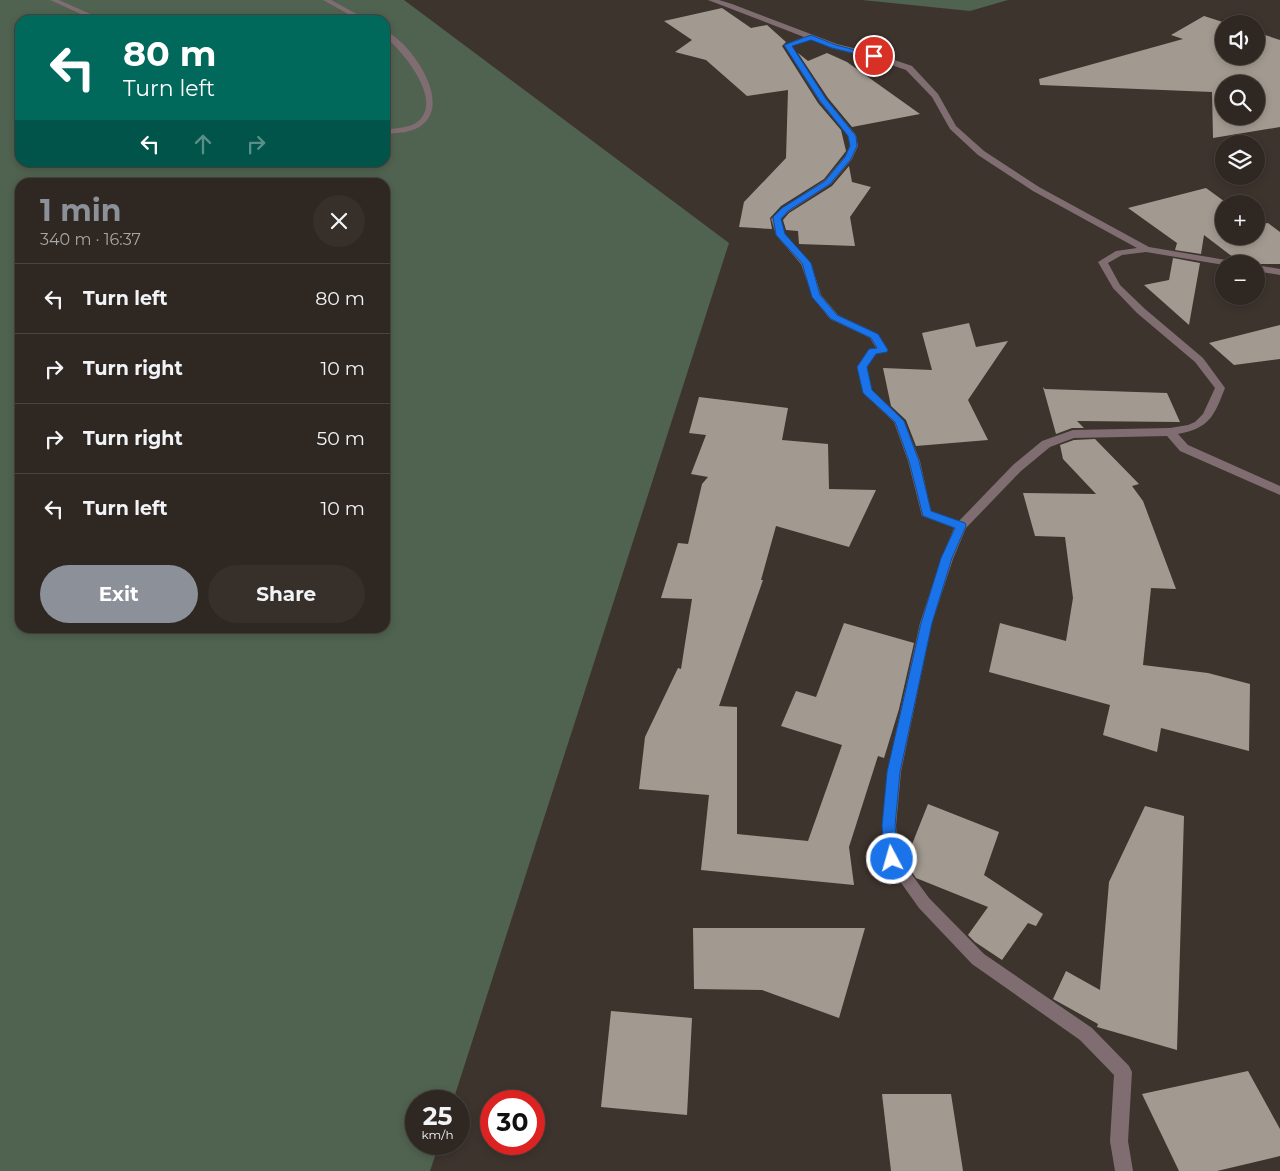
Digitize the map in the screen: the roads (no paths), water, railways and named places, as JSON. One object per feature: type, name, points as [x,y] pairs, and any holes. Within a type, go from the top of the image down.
[{"type":"street","points":[[53,0],[88,15]]},
{"type":"street","points":[[326,0],[354,15]]},
{"type":"street","points":[[711,0],[730,5],[834,46],[874,56],[909,68],[935,96],[953,127],[981,153],[1036,189],[1146,249]]},
{"type":"street","points":[[390,37],[404,50],[418,70],[431,96],[428,115],[413,129],[390,131]]},
{"type":"street","points":[[811,37],[788,45],[823,100],[852,136],[854,146],[849,157],[828,182],[785,210],[776,219],[781,235],[806,263],[816,296],[834,317],[874,336],[884,350],[873,351],[862,367],[867,391],[899,421],[914,461],[926,513],[961,526]]},
{"type":"street","points":[[1124,1171],[1119,1141],[1123,1072],[1086,1034],[978,958],[924,903],[892,859],[888,826],[894,772],[926,623],[947,558],[961,526],[1017,468],[1046,444],[1074,434],[1170,432],[1194,428],[1209,416],[1220,388],[1199,360],[1141,311],[1116,286],[1103,262],[1119,253],[1146,249],[1215,261]]},
{"type":"street","points":[[1265,270],[1280,272]]},
{"type":"street","points":[[1170,432],[1184,448],[1280,491]]}]
